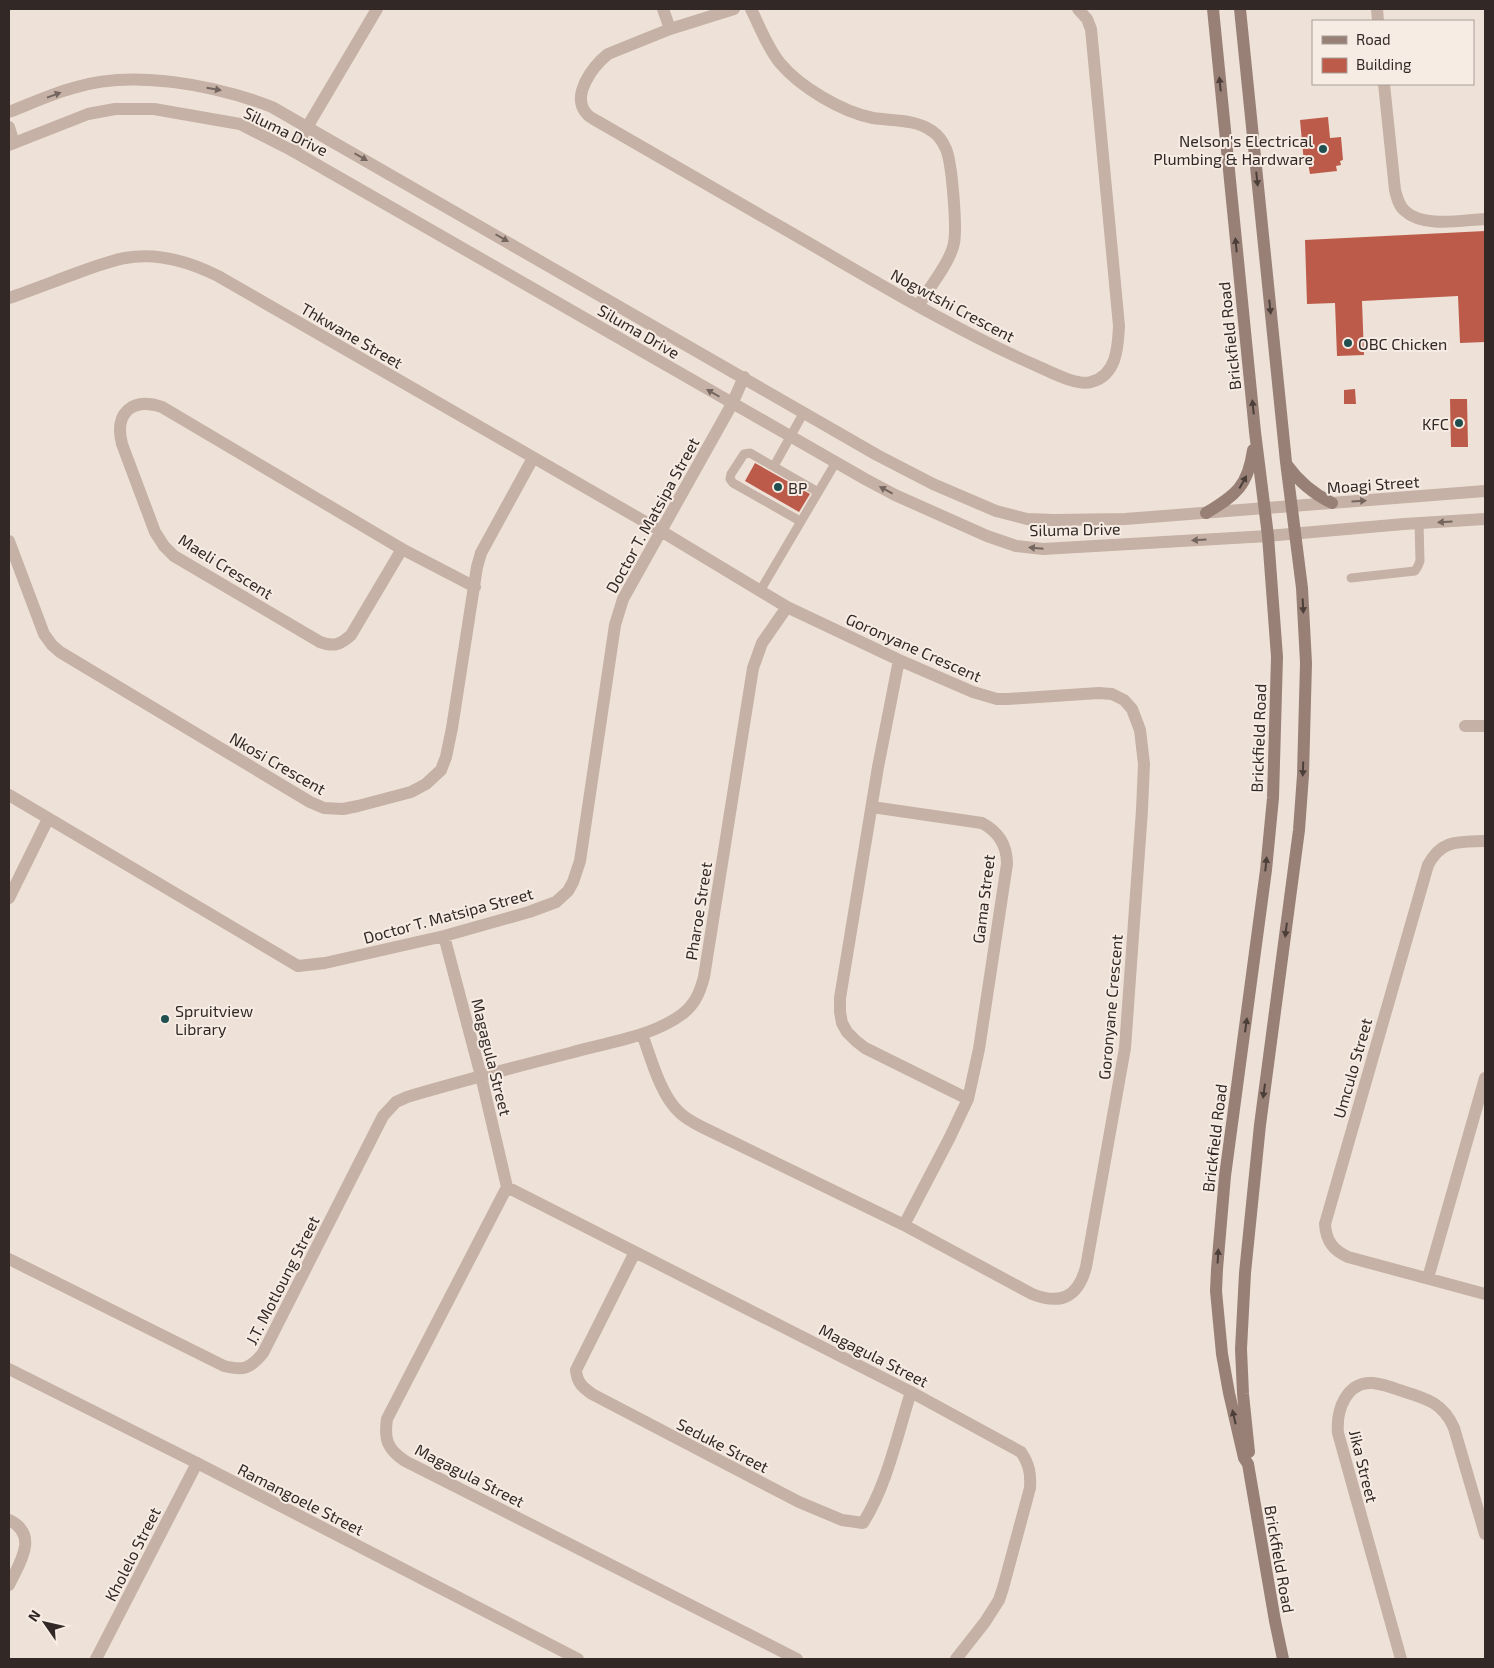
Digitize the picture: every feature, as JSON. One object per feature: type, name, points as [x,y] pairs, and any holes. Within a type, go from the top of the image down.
[{"type":"main road","name":"Brickfield Road","points":[[1213,9],[1255,432],[1268,536],[1277,657],[1273,798],[1266,870],[1225,1176],[1216,1291],[1220,1339],[1229,1393],[1244,1458],[1248,1464]]},
{"type":"main road","name":"Brickfield Road","points":[[1240,9],[1286,462],[1302,588],[1306,663],[1303,775],[1299,830],[1260,1125],[1245,1273],[1241,1349],[1248,1464],[1274,1621],[1283,1659]]},
{"type":"main road","points":[[1206,513],[1225,502],[1240,488],[1251,464],[1255,432]]},
{"type":"main road","points":[[1286,462],[1299,481],[1320,497],[1332,503]]},
{"type":"street","points":[[293,151],[377,9]]},
{"type":"street","points":[[663,9],[670,30]]},
{"type":"street","name":"Nogwtshi Crescent","points":[[734,9],[670,30],[608,54],[600,61],[585,85],[581,96],[582,105],[587,114],[918,306],[998,348],[1065,378],[1080,382],[1090,382],[1103,376],[1111,367],[1116,356],[1119,326],[1091,29],[1087,19],[1078,9]]},
{"type":"street","points":[[751,9],[769,48],[780,63],[795,78],[832,102],[849,110],[875,118],[911,122],[933,131],[941,139],[949,161],[955,226],[954,244],[944,266],[918,306]]},
{"type":"street","name":"Siluma Drive","points":[[9,112],[74,87],[110,80],[149,80],[220,90],[246,97],[272,107],[307,126],[909,472],[996,511],[1013,517],[1054,520],[1125,519],[1264,508]]},
{"type":"street","points":[[1384,85],[1394,190],[1403,210],[1423,221],[1485,219]]},
{"type":"street","name":"Siluma Drive","points":[[11,144],[88,114],[116,109],[154,109],[240,124],[293,151],[732,404],[895,495],[987,536],[1016,546],[1043,549],[1268,536]]},
{"type":"street","points":[[9,128],[11,144]]},
{"type":"street","name":"Thkwane Street","points":[[9,298],[125,258],[138,256],[156,257],[191,263],[218,276],[661,531]]},
{"type":"street","name":"Doctor T. Matsipa Street","points":[[9,795],[298,966],[325,963],[444,936],[556,902],[571,887],[580,861],[618,611],[629,585],[732,404],[744,377]]},
{"type":"street","name":"Maeli Crescent","points":[[402,549],[351,636],[338,645],[330,646],[320,642],[174,556],[164,546],[155,532],[122,444],[119,432],[123,416],[130,408],[140,403],[162,407],[402,549],[475,587]]},
{"type":"street","name":"Nkosi Crescent","points":[[9,541],[44,634],[52,645],[275,782],[324,808],[358,806],[410,792],[426,784],[441,770],[446,757],[452,728],[481,553],[533,458]]},
{"type":"street","name":"Moagi Street","points":[[1264,508],[1485,491]]},
{"type":"street","points":[[1268,536],[1485,519]]},
{"type":"street","name":"Goronyane Crescent","points":[[642,1034],[664,1091],[673,1106],[684,1117],[904,1225],[1032,1294],[1043,1298],[1062,1298],[1069,1295],[1080,1284],[1086,1267],[1125,1048],[1144,764],[1142,741],[1137,719],[1132,709],[1124,700],[1112,694],[1099,693],[1008,699],[973,692],[899,660],[787,607],[661,531]]},
{"type":"street","name":"Pharoe Street","points":[[481,1076],[642,1034],[666,1024],[681,1015],[696,1000],[704,977],[753,668],[762,643],[787,607]]},
{"type":"street","points":[[899,660],[878,767],[840,998],[840,1012],[842,1023],[847,1032],[865,1048],[968,1099]]},
{"type":"street","points":[[1465,726],[1485,726]]},
{"type":"street","name":"Gama Street","points":[[872,807],[982,823],[998,835],[1004,843],[1007,853],[1006,874],[979,1050],[968,1099],[904,1225]]},
{"type":"street","points":[[9,898],[48,819]]},
{"type":"street","name":"Umculo Street","points":[[1485,841],[1451,843],[1433,855],[1428,865],[1324,1224],[1325,1233],[1333,1248],[1348,1257],[1485,1294]]},
{"type":"street","name":"Magagula Street","points":[[444,936],[481,1076],[507,1187],[387,1418],[386,1435],[390,1449],[405,1461],[798,1659]]},
{"type":"street","name":"J.T. Motloung Street","points":[[9,1259],[224,1366],[238,1370],[246,1368],[256,1362],[263,1353],[387,1110],[400,1099],[481,1076]]},
{"type":"street","points":[[1428,1278],[1485,1078]]},
{"type":"street","name":"Magagula Street","points":[[507,1187],[911,1392],[1021,1452],[1027,1461],[1030,1472],[1030,1488],[1001,1594],[985,1622],[956,1659]]},
{"type":"street","name":"Seduke Street","points":[[635,1252],[576,1370],[578,1381],[581,1386],[592,1394],[774,1489],[842,1520],[863,1524],[880,1492],[911,1392]]},
{"type":"street","name":"Ramangoele Street","points":[[9,1369],[197,1463],[574,1658]]},
{"type":"street","name":"Jika Street","points":[[1401,1659],[1338,1433],[1337,1420],[1341,1405],[1355,1387],[1364,1383],[1374,1383],[1412,1394],[1433,1402],[1449,1416],[1485,1534]]},
{"type":"street","name":"Kholelo Street","points":[[96,1659],[197,1463]]},
{"type":"street","points":[[9,1520],[19,1527],[24,1535],[26,1546],[25,1553],[9,1585]]},
{"type":"lane","points":[[774,466],[804,412]]},
{"type":"lane","points":[[800,521],[733,483],[730,478],[731,474],[746,453],[750,453],[818,492]]},
{"type":"lane","points":[[760,591],[836,462]]},
{"type":"lane","points":[[1351,578],[1415,571],[1420,561],[1419,523]]},
{"type":"building","name":"Nelson's Electrical Plumbing & Hardware","points":[[1328,117],[1330,138],[1341,137],[1343,160],[1340,161],[1341,165],[1336,166],[1337,171],[1310,174],[1308,163],[1304,163],[1300,120]]},
{"type":"building","points":[[1485,231],[1485,342],[1460,343],[1458,296],[1362,301],[1364,355],[1337,356],[1335,303],[1307,304],[1305,240]]},
{"type":"building","points":[[1355,389],[1356,404],[1344,404],[1344,390]]},
{"type":"building","name":"KFC","points":[[1450,399],[1467,399],[1468,447],[1451,447]]},
{"type":"building","points":[[755,463],[810,494],[799,512],[745,481]]},
{"type":"place","name":"Nelson's Electrical Plumbing & Hardware","points":[[1323,149]]},
{"type":"place","name":"OBC Chicken","points":[[1348,343]]},
{"type":"place","name":"KFC","points":[[1459,423]]},
{"type":"place","name":"BP","points":[[778,487]]},
{"type":"place","name":"Spruitview Library","points":[[165,1019]]}]
